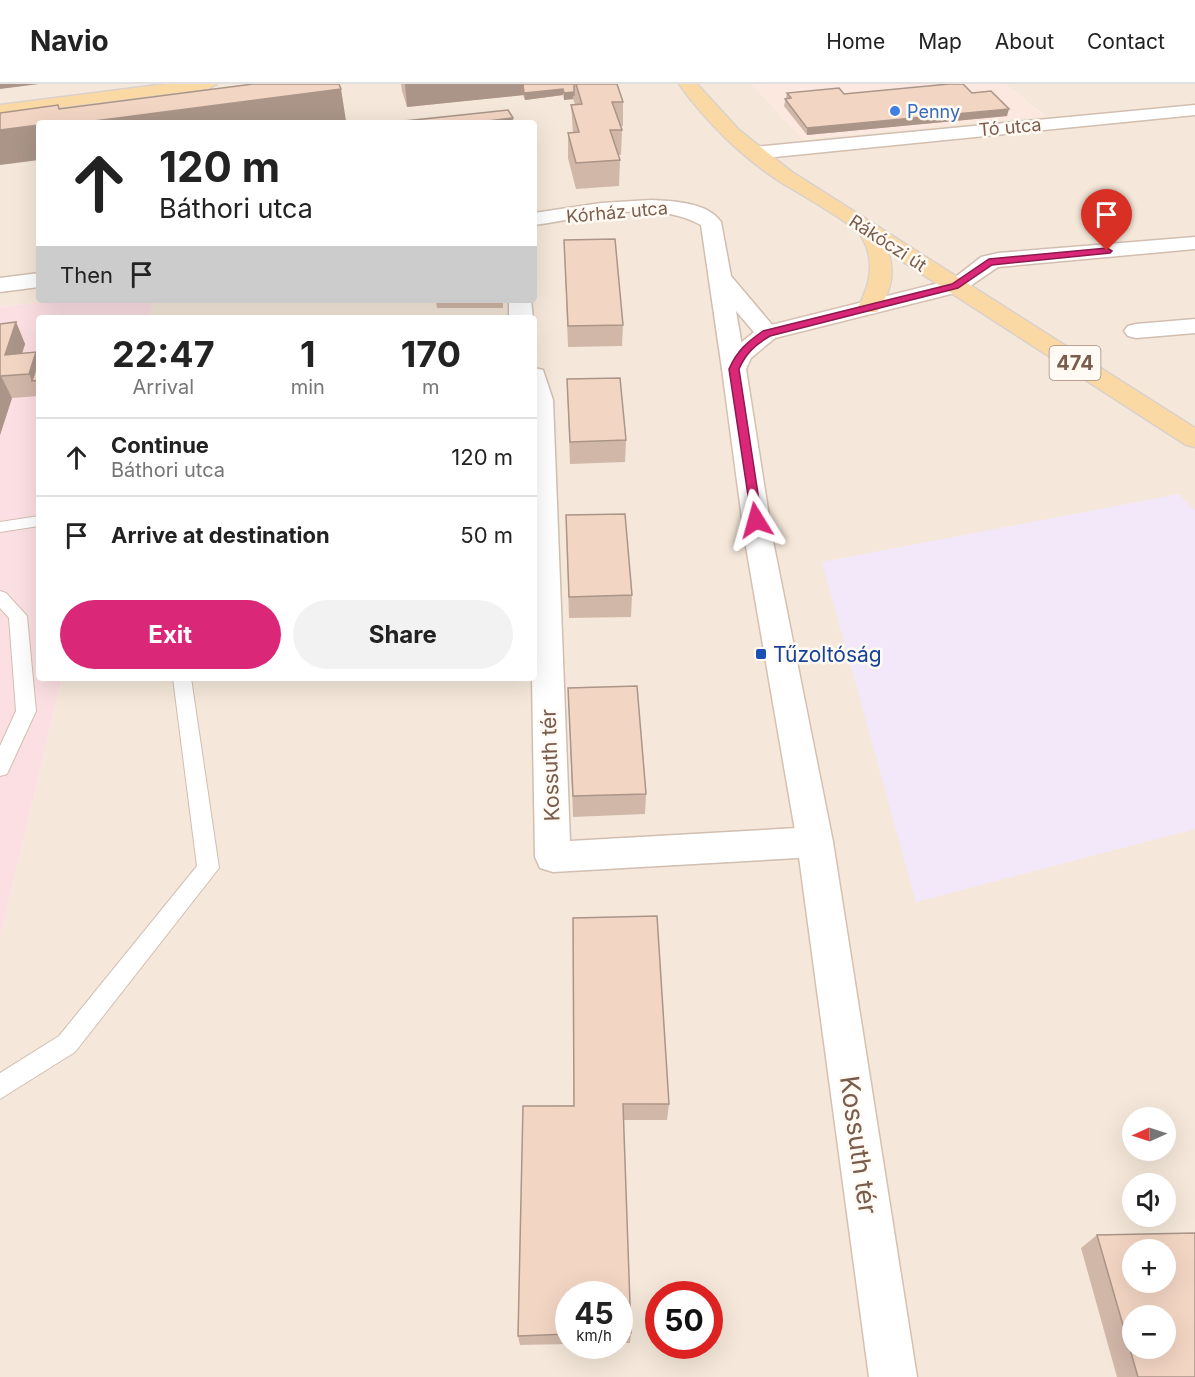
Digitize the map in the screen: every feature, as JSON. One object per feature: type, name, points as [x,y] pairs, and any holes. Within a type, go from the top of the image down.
[{"type":"main road","points":[[0,110],[208,84]]},
{"type":"main road","name":"474","points":[[673,84],[692,90]]},
{"type":"main road","name":"Rákóczi út","points":[[692,90],[732,134],[754,153],[955,286],[1192,434]]},
{"type":"main road","points":[[57,120],[219,100]]},
{"type":"main road","points":[[0,127],[36,123]]},
{"type":"main road","points":[[868,230],[883,261],[882,279],[869,307]]},
{"type":"street","name":"Tó utca","points":[[754,153],[1195,110]]},
{"type":"street","name":"Kórház utca","points":[[537,219],[651,205],[684,208],[699,213]]},
{"type":"street","name":"Kossuth tér","points":[[699,213],[711,222],[759,541],[815,842],[893,1377]]},
{"type":"street","points":[[734,369],[740,355],[766,333],[955,286],[989,262],[1195,243]]},
{"type":"street","points":[[720,279],[766,333]]},
{"type":"street","points":[[0,285],[36,280]]},
{"type":"street","points":[[1136,331],[1195,326]]},
{"type":"street","name":"Kossuth tér","points":[[537,388],[540,400],[553,857],[815,842]]},
{"type":"lane","points":[[0,527],[36,521]]},
{"type":"lane","points":[[0,597],[18,616],[26,711],[0,768]]},
{"type":"lane","points":[[0,1087],[67,1044],[208,868],[182,681]]},
{"type":"shaded area","points":[[0,84],[752,84],[803,139],[1044,115],[1005,84],[1195,84],[1195,1377],[0,1377],[0,938],[61,681],[537,681],[537,315],[150,315],[152,303],[537,303],[537,120],[36,120],[36,303],[0,307]]},
{"type":"shaded area","points":[[752,84],[1005,84],[1045,116],[802,139]]},
{"type":"shaded area","points":[[36,303],[152,303],[150,315],[36,315],[36,681],[61,681],[0,938],[0,307]]},
{"type":"shaded area","points":[[1179,494],[1195,511],[1195,829],[916,902],[822,562]]},
{"type":"building","points":[[253,84],[339,84],[341,89],[102,120],[36,120],[36,125],[0,130],[0,113],[58,105],[59,109]]},
{"type":"building","points":[[523,84],[574,84],[574,96],[573,92],[564,93],[563,89],[524,93]]},
{"type":"building","points":[[576,84],[617,84],[623,102],[612,102],[622,130],[610,130],[620,160],[576,163],[568,133],[579,132],[571,105],[582,104]]},
{"type":"building","name":"Penny","points":[[963,84],[972,93],[991,91],[1009,109],[807,128],[785,99],[791,98],[787,93],[839,88],[844,94]]},
{"type":"building","points":[[508,110],[513,118],[497,120],[414,120]]},
{"type":"building","points":[[615,239],[623,325],[568,326],[564,240]]},
{"type":"building","points":[[16,322],[5,355],[36,352],[29,374],[1,376],[0,381],[0,324]]},
{"type":"building","points":[[36,368],[36,380],[32,381]]},
{"type":"building","points":[[620,378],[626,440],[570,442],[567,379]]},
{"type":"building","points":[[625,514],[632,595],[569,597],[566,515]]},
{"type":"building","points":[[637,686],[646,794],[573,796],[568,688]]},
{"type":"building","points":[[657,916],[669,1104],[623,1104],[629,1281],[555,1281],[555,1335],[518,1336],[523,1106],[574,1106],[573,918]]},
{"type":"building","points":[[1195,1233],[1195,1377],[1138,1377],[1133,1359],[1176,1359],[1176,1305],[1122,1305],[1122,1322],[1097,1235]]},
{"type":"place","name":"Penny","points":[[895,111]]},
{"type":"place","name":"Tűzoltóság","points":[[761,654]]},
{"type":"route","points":[[756,520],[734,369],[740,355],[766,333],[955,286],[989,262],[1107,251]]}]
